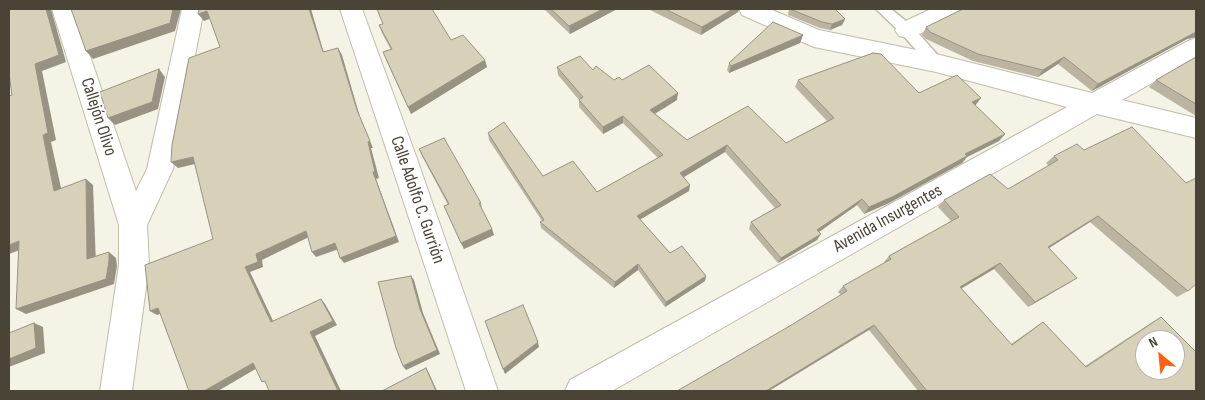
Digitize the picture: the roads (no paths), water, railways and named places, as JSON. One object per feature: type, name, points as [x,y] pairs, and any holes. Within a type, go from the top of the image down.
[{"type":"street","name":"Callejón Olivo","points":[[63,9],[133,225]]},
{"type":"street","points":[[116,391],[134,265],[133,225],[160,169],[193,9]]},
{"type":"street","name":"Calle Adolfo C. Gurrión","points":[[351,9],[403,156],[482,391]]},
{"type":"street","points":[[750,9],[814,38],[936,63],[1004,82],[1196,128]]},
{"type":"street","points":[[907,30],[950,9]]},
{"type":"street","name":"Avenida Insurgentes","points":[[581,391],[1196,47]]},
{"type":"lane","points":[[883,9],[907,30],[936,63]]}]
